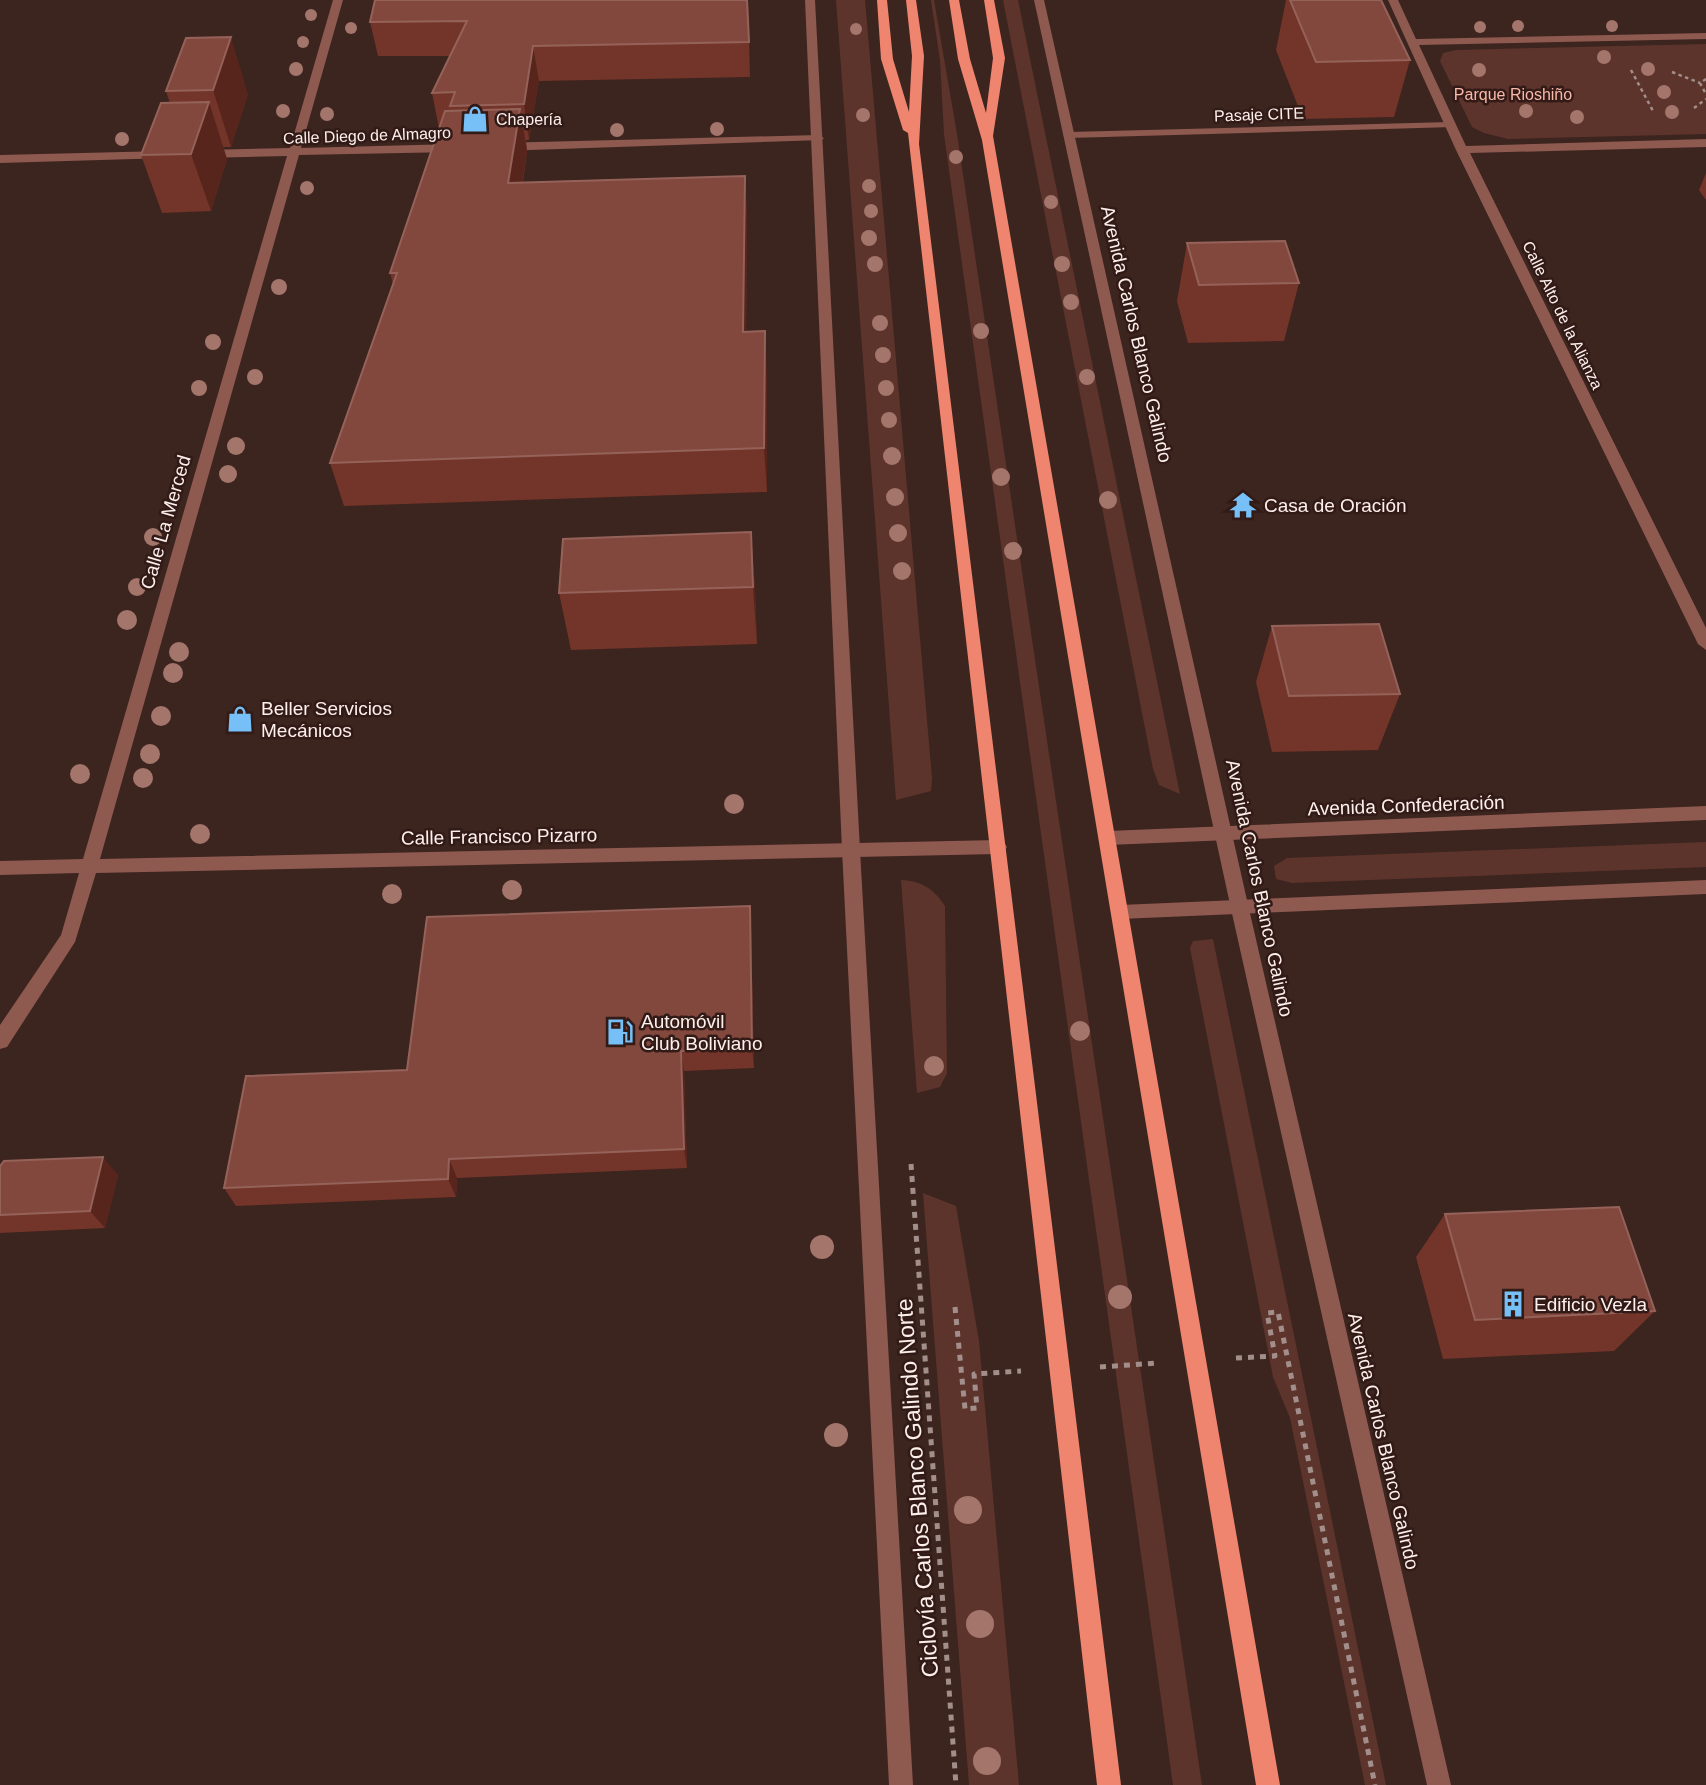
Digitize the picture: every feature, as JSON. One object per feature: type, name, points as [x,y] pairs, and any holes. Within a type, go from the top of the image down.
[{"type":"main road","points":[[882,0],[887,59],[913,144],[1109,1785]]},
{"type":"main road","points":[[911,0],[918,56],[913,144]]},
{"type":"main road","points":[[954,0],[964,59],[988,140],[1268,1785]]},
{"type":"main road","points":[[988,140],[999,58],[989,0]]},
{"type":"street","name":"Calle La Merced","points":[[0,1041],[69,937],[338,0]]},
{"type":"street","points":[[810,0],[850,850],[901,1785]]},
{"type":"street","name":"Avenida Carlos Blanco Galindo","points":[[1039,0],[1240,909],[1439,1785]]},
{"type":"street","name":"Calle Alto de la Alianza","points":[[1392,0],[1462,150],[1706,644]]},
{"type":"street","points":[[1412,42],[1706,36]]},
{"type":"street","name":"Pasaje CITE","points":[[1069,135],[1450,125]]},
{"type":"street","points":[[487,147],[818,138]]},
{"type":"street","points":[[1462,150],[1706,143]]},
{"type":"street","name":"Calle Diego de Almagro","points":[[195,154],[473,148]]},
{"type":"street","points":[[0,159],[181,155]]},
{"type":"street","name":"Avenida Confederación","points":[[1108,838],[1706,813]]},
{"type":"street","name":"Calle Francisco Pizarro","points":[[0,868],[998,847]]},
{"type":"street","points":[[1120,912],[1240,909],[1706,887]]},
{"type":"path","points":[[1628,63],[1658,121]]},
{"type":"path","points":[[1667,69],[1700,83],[1706,96],[1685,115]]},
{"type":"path","points":[[1700,83],[1706,79]]},
{"type":"path","name":"Ciclovía Carlos Blanco Galindo Norte","points":[[913,1189],[956,1785]]},
{"type":"path","points":[[955,1307],[965,1409],[977,1408],[974,1374],[1028,1371]]},
{"type":"path","points":[[1234,1358],[1275,1356],[1267,1313],[1278,1312],[1375,1785]]},
{"type":"path","points":[[1097,1367],[1166,1363]]},
{"type":"green space","points":[[836,0],[865,0],[932,778],[931,791],[896,800]]},
{"type":"green space","points":[[931,0],[934,0],[957,134],[1202,1785],[1173,1785],[944,134],[940,60]]},
{"type":"green space","points":[[1003,0],[1018,0],[1180,794],[1159,785],[1153,769]]},
{"type":"green space","name":"Parque Rioshiño","points":[[1706,44],[1706,134],[1508,139],[1484,133],[1472,127],[1440,61],[1443,53],[1456,50]]},
{"type":"green space","points":[[1706,842],[1706,867],[1292,883],[1276,879],[1274,866],[1287,858]]},
{"type":"green space","points":[[901,880],[927,887],[945,906],[947,1073],[940,1087],[917,1093]]},
{"type":"green space","points":[[1213,939],[1386,1785],[1365,1785],[1290,1418],[1273,1377],[1190,948],[1193,941]]},
{"type":"green space","points":[[923,1193],[956,1206],[979,1341],[1019,1785],[969,1785]]},
{"type":"building","points":[[375,0],[747,0],[749,42],[533,46],[524,104],[450,106],[455,92],[432,93],[467,21],[370,22]]},
{"type":"building","points":[[1290,0],[1381,0],[1410,60],[1316,62]]},
{"type":"building","points":[[231,37],[213,90],[166,91],[186,38]]},
{"type":"building","points":[[209,102],[191,154],[141,155],[161,103]]},
{"type":"building","points":[[520,109],[508,183],[745,176],[743,332],[765,331],[764,448],[330,463],[397,273],[390,273],[445,111]]},
{"type":"building","points":[[1285,241],[1299,283],[1199,285],[1187,243]]},
{"type":"building","points":[[751,532],[753,587],[559,593],[563,539]]},
{"type":"building","points":[[1379,624],[1400,694],[1289,696],[1272,626]]},
{"type":"building","points":[[750,906],[752,1048],[681,1051],[684,1149],[449,1159],[448,1179],[224,1188],[246,1076],[407,1070],[427,917]]},
{"type":"building","points":[[103,1157],[90,1211],[0,1215],[0,1166],[4,1161]]},
{"type":"building","points":[[1619,1207],[1655,1311],[1475,1320],[1445,1214]]},
{"type":"place","name":"Chapería","points":[[475,119]]},
{"type":"place","name":"Casa de Oración","points":[[1243,505]]},
{"type":"place","name":"Beller Servicios Mecánicos","points":[[240,719]]},
{"type":"place","name":"Automóvil Club Boliviano","points":[[620,1032]]},
{"type":"place","name":"Edificio Vezla","points":[[1513,1304]]}]
